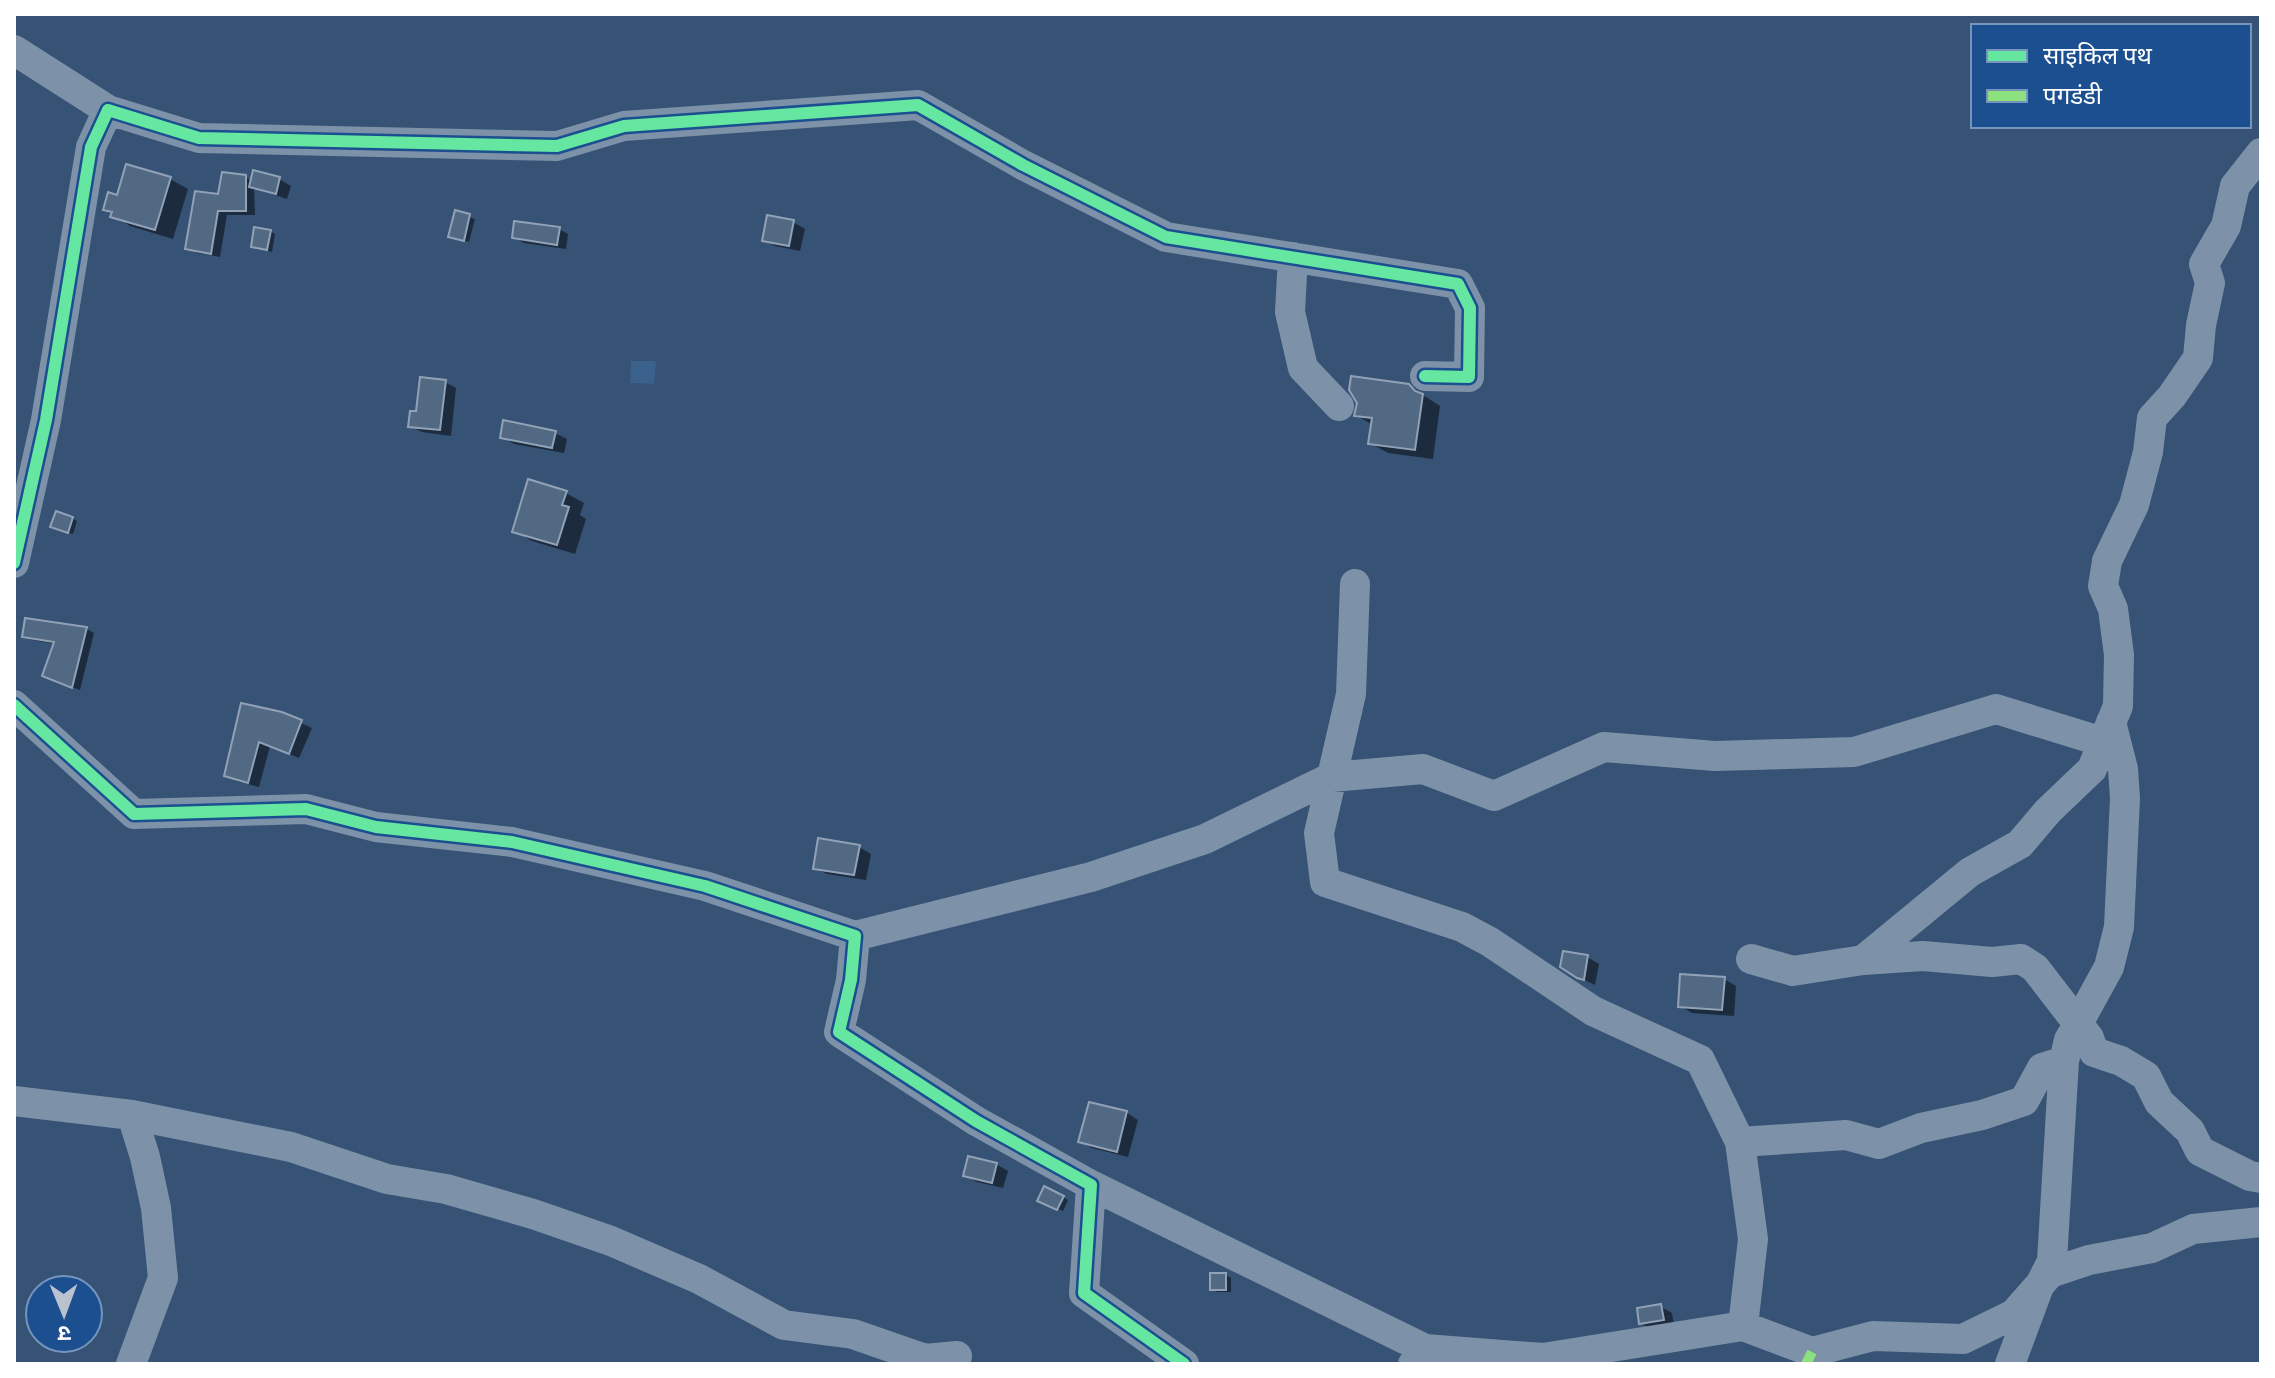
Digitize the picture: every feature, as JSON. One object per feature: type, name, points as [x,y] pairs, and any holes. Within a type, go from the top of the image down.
[{"type":"street","points":[[14,50],[108,110],[199,138],[557,146],[624,126],[918,105],[1023,165],[1166,237],[1458,284],[1470,308],[1469,377],[1425,376]]},
{"type":"street","points":[[14,563],[46,420],[91,147],[108,110]]},
{"type":"street","points":[[1863,960],[1970,872],[2020,844],[2048,811],[2092,769],[2100,730],[2118,706],[2119,655],[2113,609],[2103,586],[2107,561],[2134,505],[2148,452],[2152,418],[2172,396],[2198,358],[2210,283],[2204,264],[2226,226],[2235,186],[2261,153]]},
{"type":"street","points":[[1293,257],[1290,312],[1303,368],[1339,406]]},
{"type":"street","points":[[1355,584],[1351,694],[1319,833],[1325,882],[1462,927],[1490,942],[1593,1011],[1700,1060],[1740,1142],[1753,1239],[1743,1326]]},
{"type":"street","points":[[14,705],[134,814],[306,809],[376,827],[512,842],[705,886],[855,936],[1091,877],[1205,839],[1332,777],[1423,769],[1494,796],[1604,747],[1715,756],[1854,752],[1996,709],[2100,730],[2123,769],[2125,798],[2119,927],[2109,967],[2069,1040],[2064,1061],[2056,1236],[2052,1261],[2010,1364]]},
{"type":"street","points":[[855,936],[851,980],[839,1032],[976,1121],[1091,1185],[1419,1356],[1543,1358],[1743,1326],[1812,1352],[1873,1336],[1963,1339],[2014,1314],[2050,1273],[2089,1260],[2152,1248],[2193,1229],[2261,1222]]},
{"type":"street","points":[[1751,959],[1793,971],[1863,960],[1923,956],[1992,962],[2021,959],[2035,968],[2089,1038],[2094,1052],[2121,1061],[2146,1076],[2159,1102],[2190,1131],[2200,1151],[2250,1176],[2261,1178]]},
{"type":"street","points":[[1740,1142],[1846,1135],[1879,1144],[1921,1128],[1982,1115],[2024,1101],[2042,1068],[2064,1061]]},
{"type":"street","points":[[14,1101],[132,1115],[291,1147],[387,1179],[446,1189],[533,1214],[611,1241],[686,1274],[784,1325],[853,1334],[925,1359],[957,1356]]},
{"type":"street","points":[[131,1364],[163,1278],[156,1208],[132,1115]]},
{"type":"street","points":[[1091,1185],[1084,1293],[1184,1364]]},
{"type":"water","points":[[631,361],[656,361],[654,384],[630,383]]},
{"type":"building","points":[[126,164],[171,177],[155,230],[110,217],[112,212],[103,210],[108,192],[117,195]]},
{"type":"building","points":[[253,170],[280,177],[276,194],[249,187]]},
{"type":"building","points":[[222,172],[246,175],[246,211],[218,211],[211,254],[185,249],[195,191],[218,194]]},
{"type":"building","points":[[455,210],[470,214],[464,241],[448,237]]},
{"type":"building","points":[[767,215],[794,220],[789,246],[762,241]]},
{"type":"building","points":[[514,221],[560,227],[557,245],[512,238]]},
{"type":"building","points":[[254,227],[271,230],[267,250],[251,247]]},
{"type":"building","points":[[1351,376],[1409,384],[1423,394],[1415,450],[1368,444],[1372,418],[1354,416],[1357,403],[1349,390]]},
{"type":"building","points":[[420,377],[446,380],[440,430],[408,427],[410,411],[416,411]]},
{"type":"building","points":[[503,420],[556,431],[552,448],[500,438]]},
{"type":"building","points":[[528,479],[567,491],[562,505],[569,507],[557,545],[512,532]]},
{"type":"building","points":[[56,511],[73,517],[68,533],[50,527]]},
{"type":"building","points":[[25,618],[87,627],[72,688],[42,676],[54,642],[22,637]]},
{"type":"building","points":[[241,703],[302,720],[289,754],[259,742],[248,783],[224,776]]},
{"type":"building","points":[[818,838],[860,845],[854,875],[813,869]]},
{"type":"building","points":[[1563,951],[1588,955],[1584,980],[1560,967]]},
{"type":"building","points":[[1680,974],[1725,977],[1722,1010],[1678,1007]]},
{"type":"building","points":[[1089,1102],[1127,1111],[1117,1152],[1078,1142]]},
{"type":"building","points":[[968,1156],[997,1163],[992,1183],[963,1176]]},
{"type":"building","points":[[1044,1186],[1064,1196],[1057,1210],[1037,1201]]},
{"type":"building","points":[[1210,1273],[1226,1273],[1226,1290],[1210,1290]]},
{"type":"building","points":[[1661,1304],[1664,1320],[1639,1324],[1637,1308]]},
{"type":"marked path","points":[[1806,1364],[1812,1352]]},
{"type":"cycle path","points":[[14,563],[46,420],[91,147],[108,110],[199,138],[557,146],[624,126],[918,105],[1023,165],[1166,237],[1458,284],[1470,308],[1469,377],[1425,376]]},
{"type":"cycle path","points":[[14,705],[134,814],[306,809],[376,827],[512,842],[705,886],[855,936],[851,980],[839,1032],[976,1121],[1091,1185],[1084,1293],[1184,1364]]}]
